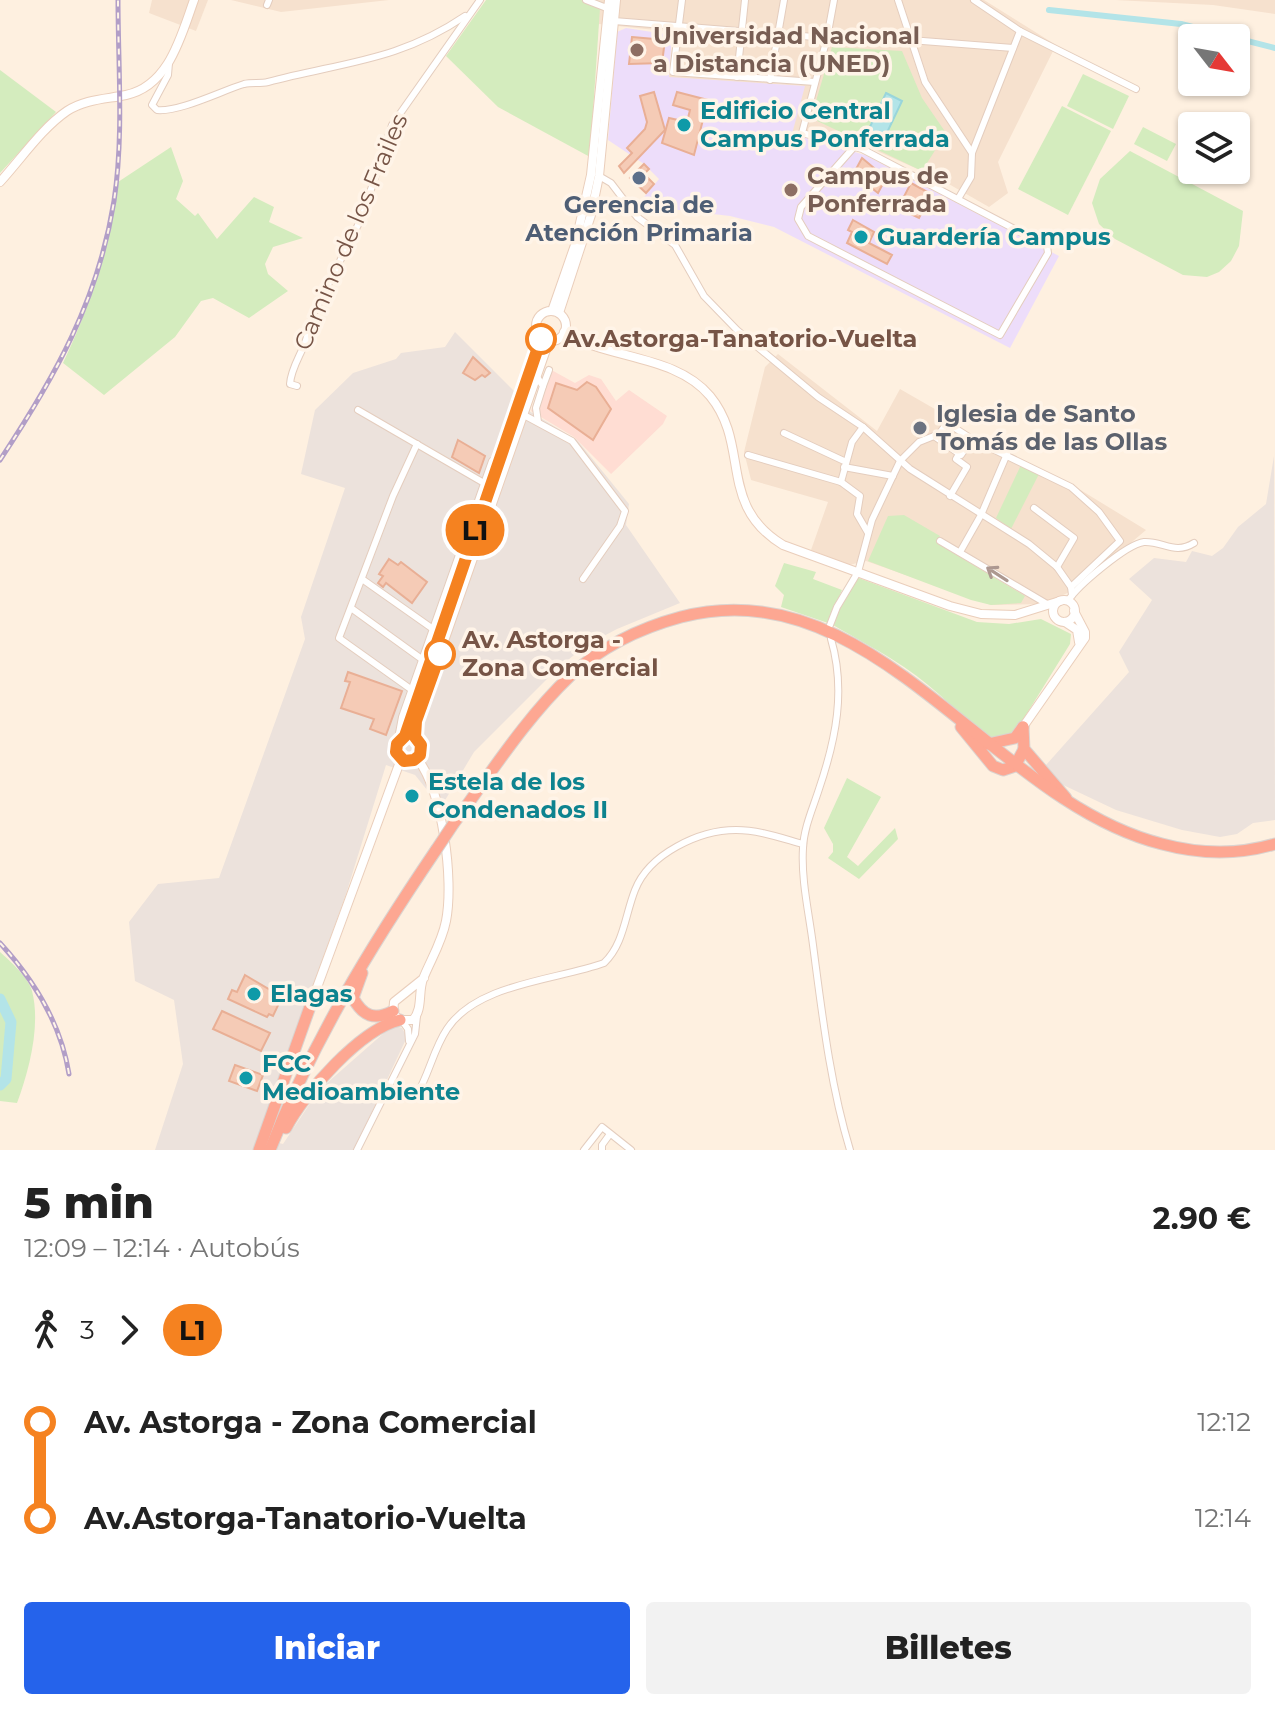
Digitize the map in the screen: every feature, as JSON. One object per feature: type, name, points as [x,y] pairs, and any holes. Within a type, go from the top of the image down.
[{"type":"highway","points":[[272,1150],[296,1086],[333,1012],[404,895],[454,823],[538,709],[571,675],[609,646],[657,623],[702,612],[735,610],[769,613],[825,630],[871,653],[1010,763],[1074,808],[1135,838],[1178,849],[1224,852],[1275,844]]},
{"type":"highway","points":[[954,716],[993,766],[1003,770],[1024,749]]},
{"type":"highway","points":[[1010,763],[1015,738],[1023,727]]},
{"type":"highway","points":[[1023,727],[1024,749],[1074,808]]},
{"type":"highway","points":[[988,744],[1015,738]]},
{"type":"highway","points":[[398,1018],[371,1017],[360,1010],[353,998],[404,895]]},
{"type":"highway","points":[[259,1150],[312,1001]]},
{"type":"highway","points":[[272,1150],[292,1115],[317,1082],[398,1018]]},
{"type":"main road","points":[[0,182],[69,109],[137,92],[156,79],[170,59],[194,0]]},
{"type":"main road","points":[[555,312],[584,237],[595,176],[614,21],[612,2]]},
{"type":"main road","points":[[595,176],[612,2]]},
{"type":"main road","points":[[544,312],[555,312],[565,321],[564,332],[556,340],[545,339],[537,331],[536,322],[544,312]]},
{"type":"main road","points":[[564,332],[683,376],[702,388],[721,412],[742,498],[759,527],[783,545],[967,611],[993,616],[1038,609],[1068,596]]},
{"type":"main road","points":[[417,758],[408,761],[401,759],[396,752],[397,744],[410,737],[416,721],[525,415],[545,339]]},
{"type":"main road","points":[[410,737],[545,339]]},
{"type":"main road","points":[[1023,727],[1085,632],[1068,596]]},
{"type":"main road","points":[[1054,615],[1053,608],[1068,596]]},
{"type":"main road","points":[[1038,609],[1054,615],[1079,635],[1076,650]]},
{"type":"main road","points":[[1065,622],[1071,619],[1074,611]]},
{"type":"main road","points":[[410,737],[421,745],[417,758],[428,778],[449,866],[447,919],[441,941],[424,978],[417,1016],[398,1018],[397,998],[424,978]]},
{"type":"main road","points":[[312,1001],[401,759]]},
{"type":"main road","points":[[405,995],[412,996],[419,1005]]},
{"type":"street","name":"Camino de los Frailes","points":[[297,386],[290,384],[290,374],[308,336],[313,315],[362,217],[392,125],[467,14],[480,0]]},
{"type":"street","points":[[586,0],[604,7],[612,2]]},
{"type":"street","points":[[682,0],[673,72],[815,82]]},
{"type":"street","points":[[737,77],[745,0]]},
{"type":"street","points":[[770,80],[784,0]]},
{"type":"street","points":[[834,0],[802,133],[854,147],[1047,246],[1048,253],[1000,335],[808,236],[798,219],[801,207],[854,147]]},
{"type":"street","points":[[898,0],[925,82],[972,153]]},
{"type":"street","points":[[974,0],[1020,31],[1136,89]]},
{"type":"street","points":[[170,59],[168,75],[152,105],[157,110],[176,109],[247,83],[264,83],[311,69],[362,62],[400,51],[467,14]]},
{"type":"street","points":[[614,21],[827,38]]},
{"type":"street","points":[[958,199],[971,177],[972,153],[1020,31]]},
{"type":"street","points":[[910,40],[1013,48]]},
{"type":"street","points":[[595,176],[611,183],[637,217],[675,245],[704,296],[737,330],[818,397],[863,427],[910,469],[1029,544],[1057,567],[1068,596]]},
{"type":"street","points":[[538,422],[536,408],[549,370]]},
{"type":"street","points":[[536,376],[543,386]]},
{"type":"street","points":[[536,408],[525,415],[572,441],[625,511],[620,526],[583,579]]},
{"type":"street","points":[[358,410],[484,483]]},
{"type":"street","points":[[830,625],[858,572],[868,533],[900,461],[919,442],[934,436],[947,423],[972,439],[1083,495],[1120,541],[1068,596]]},
{"type":"street","points":[[841,482],[852,442],[863,427]]},
{"type":"street","points":[[784,433],[844,464],[902,475],[910,469]]},
{"type":"street","points":[[934,436],[959,454]]},
{"type":"street","points":[[950,496],[967,467],[956,459],[972,439]]},
{"type":"street","points":[[412,690],[339,638],[393,496],[417,444]]},
{"type":"street","points":[[960,552],[981,515],[1007,454]]},
{"type":"street","points":[[748,455],[841,482],[860,496],[857,514],[868,533]]},
{"type":"street","points":[[397,744],[397,733],[492,461]]},
{"type":"street","points":[[1034,508],[1074,538],[1057,567]]},
{"type":"street","points":[[940,541],[1032,598],[1038,609]]},
{"type":"street","points":[[1068,596],[1136,544],[1149,542],[1178,550],[1194,543]]},
{"type":"street","points":[[362,579],[433,629]]},
{"type":"street","points":[[1032,598],[1038,609]]},
{"type":"street","points":[[351,608],[423,660]]},
{"type":"street","points":[[831,639],[840,678],[839,709],[830,754],[803,844],[817,979],[840,1117],[850,1150]]},
{"type":"street","points":[[387,1090],[401,1098],[416,1096],[446,1030],[473,1006],[531,981],[604,963],[621,936],[639,881],[667,852],[710,834],[738,830],[803,844]]},
{"type":"street","points":[[357,1150],[415,1034],[417,1016]]},
{"type":"street","points":[[398,1018],[408,1029],[408,1045]]},
{"type":"street","points":[[584,1150],[602,1127],[631,1150]]},
{"type":"street","points":[[601,1148],[610,1134]]},
{"type":"shaded area","points":[[152,0],[208,0],[196,31],[149,13]]},
{"type":"shaded area","points":[[231,0],[389,0],[281,12]]},
{"type":"shaded area","points":[[554,0],[984,0],[1056,45],[998,162],[1008,193],[989,207],[940,179],[859,143],[791,134],[804,86],[669,78],[674,32],[599,24]]},
{"type":"shaded area","points":[[1115,0],[1275,0],[1275,14],[1213,5]]},
{"type":"shaded area","name":"Campus de Ponferrada","points":[[626,28],[672,35],[669,77],[805,86],[792,134],[865,155],[1059,256],[1010,348],[774,227],[730,216],[645,206],[640,202],[659,179],[644,164],[608,140],[617,32]]},
{"type":"shaded area","points":[[455,332],[515,392],[529,411],[577,440],[629,504],[626,525],[680,603],[585,646],[557,669],[474,752],[441,807],[415,775],[386,765],[346,894],[259,1138],[283,1144],[319,1090],[393,1025],[402,1028],[407,1037],[354,1150],[155,1150],[183,1064],[174,1000],[135,981],[129,922],[158,884],[219,878],[305,639],[301,617],[345,488],[301,474],[315,410],[353,373],[396,359],[401,353],[445,347]]},
{"type":"shaded area","points":[[778,354],[877,431],[900,389],[947,416],[967,435],[1074,486],[1146,530],[1078,588],[1044,604],[991,605],[866,561],[849,565],[811,550],[828,502],[751,480],[744,452],[765,367]]},
{"type":"shaded area","points":[[546,367],[575,383],[589,375],[601,379],[616,401],[629,390],[667,416],[663,424],[611,474],[574,437],[531,411]]},
{"type":"shaded area","points":[[1274,456],[1275,820],[1253,823],[1237,834],[1220,837],[1182,830],[1116,810],[1059,783],[1046,765],[1129,672],[1119,652],[1152,600],[1129,579],[1154,558],[1186,562],[1192,551],[1212,556],[1223,548],[1238,527],[1266,504]]},
{"type":"green space","points":[[486,0],[581,0],[600,8],[590,157],[498,107],[446,56]]},
{"type":"green space","points":[[832,47],[902,51],[922,98],[946,133],[922,171],[811,118]]},
{"type":"green space","points":[[0,70],[56,112],[0,173]]},
{"type":"green space","points":[[1083,74],[1129,96],[1113,129],[1067,106]]},
{"type":"green space","points":[[1062,106],[1111,131],[1068,215],[1018,189]]},
{"type":"green space","points":[[1143,127],[1176,144],[1167,161],[1134,144]]},
{"type":"green space","points":[[171,147],[183,181],[176,199],[195,216],[198,213],[217,239],[254,197],[274,207],[269,222],[303,238],[273,247],[265,264],[268,274],[288,291],[249,318],[213,298],[201,301],[175,337],[104,395],[63,363],[97,275],[118,182]]},
{"type":"green space","points":[[1130,151],[1178,176],[1178,184],[1192,184],[1243,211],[1239,246],[1231,261],[1219,272],[1207,277],[1183,275],[1115,239],[1099,224],[1092,203],[1100,179]]},
{"type":"green space","points":[[1021,465],[1039,474],[1011,529],[996,518]]},
{"type":"green space","points":[[904,515],[940,536],[937,543],[1025,596],[1021,603],[991,605],[971,600],[868,561],[888,516]]},
{"type":"green space","points":[[784,563],[816,572],[813,579],[842,590],[828,623],[781,607],[784,595],[775,586]]},
{"type":"green space","points":[[856,577],[977,622],[1009,624],[1041,619],[1071,634],[1070,644],[1016,731],[996,742],[916,676],[833,625],[840,603]]},
{"type":"green space","points":[[847,778],[881,797],[847,857],[858,866],[895,828],[898,839],[859,879],[828,858],[833,852],[833,844],[824,828]]},
{"type":"green space","points":[[0,952],[27,981],[34,1004],[32,1048],[17,1103],[0,1101]]},
{"type":"water","points":[[886,93],[902,101],[884,139],[868,131]]},
{"type":"building","name":"Universidad Nacional a Distancia (UNED)","points":[[632,37],[665,40],[662,63],[629,64]]},
{"type":"building","points":[[654,92],[665,130],[624,173],[619,166],[632,153],[627,148],[645,129],[647,122],[640,96]]},
{"type":"building","points":[[677,92],[708,100],[694,155],[662,143],[669,118],[687,122],[690,110],[673,105]]},
{"type":"building","points":[[862,158],[886,178],[878,193],[860,179],[857,184],[850,180]]},
{"type":"building","name":"Gerencia de Atención Primaria","points":[[644,164],[649,169],[644,174],[654,184],[646,193],[630,178]]},
{"type":"building","points":[[911,183],[931,194],[919,218],[898,208]]},
{"type":"building","name":"Guardería Campus","points":[[853,220],[874,232],[869,243],[892,255],[887,264],[847,243]]},
{"type":"building","points":[[473,357],[490,373],[475,380],[463,373]]},
{"type":"building","points":[[587,382],[596,387],[611,409],[593,440],[548,408],[556,383],[577,390]]},
{"type":"building","points":[[458,440],[485,456],[479,473],[452,457]]},
{"type":"building","points":[[389,559],[398,565],[401,562],[427,582],[412,603],[386,583],[383,587],[378,583],[383,576],[379,574]]},
{"type":"building","points":[[348,672],[402,691],[386,735],[370,729],[374,719],[341,708],[350,682],[345,681]]},
{"type":"building","name":"Elagas","points":[[245,975],[282,997],[273,1016],[269,1014],[267,1017],[228,999],[232,990],[237,992]]},
{"type":"building","points":[[222,1011],[270,1033],[261,1051],[213,1029]]},
{"type":"building","name":"FCC Medioambiente","points":[[235,1065],[263,1075],[257,1091],[229,1081]]},
{"type":"waterway","points":[[1049,10],[1181,24],[1275,48]]},
{"type":"waterway","points":[[0,999],[11,1022],[6,1079],[0,1085]]},
{"type":"railway","points":[[0,460],[39,399],[72,337],[107,237],[119,151],[118,0]]},
{"type":"railway","points":[[0,943],[24,972],[53,1020],[69,1074]]},
{"type":"bus line","name":"L1","points":[[440,654],[416,721],[415,737],[421,745],[420,755],[414,760],[404,761],[396,752],[397,744],[405,736],[541,339]]},
{"type":"place","name":"Universidad Nacional a Distancia (UNED)","points":[[637,50]]},
{"type":"place","name":"Edificio Central Campus Ponferrada","points":[[684,125]]},
{"type":"place","name":"Gerencia de Atención Primaria","points":[[639,178]]},
{"type":"place","name":"Campus de Ponferrada","points":[[791,190]]},
{"type":"place","name":"Guardería Campus","points":[[861,237]]},
{"type":"place","name":"Av.Astorga-Tanatorio-Vuelta","points":[[541,339]]},
{"type":"place","name":"Iglesia de Santo Tomás de las Ollas","points":[[920,428]]},
{"type":"place","name":"Av. Astorga - Zona Comercial","points":[[440,654]]},
{"type":"place","name":"Estela de los Condenados II","points":[[412,796]]},
{"type":"place","name":"Elagas","points":[[254,994]]},
{"type":"place","name":"FCC Medioambiente","points":[[246,1078]]}]
